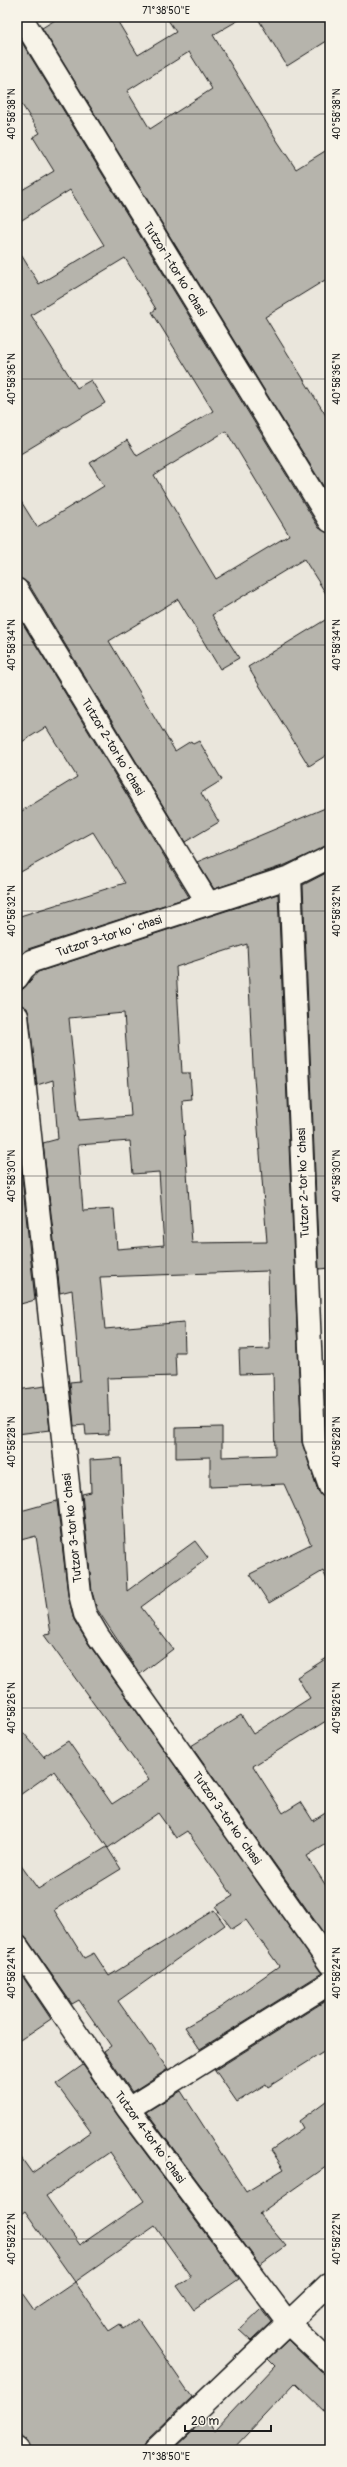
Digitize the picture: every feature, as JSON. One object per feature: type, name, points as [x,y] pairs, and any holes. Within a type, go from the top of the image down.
[{"type":"street","name":"Tutzor 1-tor koʻchasi","points":[[21,17],[330,521]]},
{"type":"street","name":"Tutzor 2-tor koʻchasi","points":[[17,590],[208,903]]},
{"type":"street","name":"Tutzor 3-tor koʻchasi","points":[[17,978],[23,969],[32,961],[290,877],[330,857]]},
{"type":"street","name":"Tutzor 2-tor koʻchasi","points":[[290,877],[314,1441],[330,1487]]},
{"type":"street","name":"Tutzor 3-tor koʻchasi","points":[[17,1016],[80,1594],[85,1614],[103,1643],[330,1964]]},
{"type":"street","name":"Tutzor 4-tor koʻchasi","points":[[17,1946],[128,2109],[288,2323],[330,2363]]},
{"type":"street","points":[[128,2109],[330,1983]]},
{"type":"street","points":[[155,2450],[330,2283]]},
{"type":"building","points":[[60,17],[115,17],[138,55],[176,32],[166,17],[244,17],[213,35],[278,142],[296,169],[330,148],[330,277],[265,317],[330,422],[330,497],[42,28]],"holes":[[[189,52],[212,89],[150,129],[127,91]]]},
{"type":"building","points":[[257,17],[330,17],[330,39],[287,66]]},
{"type":"building","points":[[21,41],[319,528],[330,533],[330,600],[304,559],[212,615],[239,658],[220,669],[178,599],[109,641],[175,751],[191,741],[193,744],[199,741],[222,780],[201,793],[219,822],[185,842],[28,583],[17,578],[17,495],[37,527],[104,486],[90,463],[127,440],[137,456],[213,411],[152,312],[156,309],[125,258],[31,315],[77,388],[91,380],[105,403],[17,456],[17,248],[39,284],[104,245],[70,190],[17,223],[17,193],[54,171],[33,137],[40,133],[17,97],[17,44]],"holes":[[[226,431],[289,535],[216,579],[154,475]]]},
{"type":"building","points":[[17,614],[189,897],[28,949],[17,958],[17,917],[125,883],[93,832],[17,874],[17,814],[77,777],[46,727],[17,745]]},
{"type":"building","points":[[330,617],[330,753],[309,766],[248,667]]},
{"type":"building","points":[[330,806],[330,845],[285,865],[214,889],[197,862]]},
{"type":"building","points":[[330,871],[330,1268],[319,1269],[303,885]]},
{"type":"building","points":[[278,894],[302,1442],[318,1491],[325,1498],[330,1510],[330,1586],[323,1571],[269,1603],[250,1574],[311,1544],[284,1484],[210,1487],[210,1457],[176,1458],[176,1428],[222,1427],[222,1457],[275,1455],[273,1373],[240,1374],[239,1350],[270,1349],[268,1271],[100,1277],[105,1329],[184,1322],[185,1352],[175,1352],[176,1376],[107,1378],[109,1434],[86,1435],[85,1425],[74,1426],[70,1382],[80,1381],[72,1290],[60,1293],[43,1143],[58,1139],[53,1080],[37,1085],[29,1015],[27,1008],[17,1004],[17,990],[23,989],[38,972]],"holes":[[[247,944],[253,1065],[267,1242],[192,1243],[182,1101],[192,1100],[190,1073],[182,1073],[176,967]],[[124,1013],[131,1116],[79,1120],[69,1018]],[[130,1141],[133,1174],[159,1172],[164,1245],[117,1249],[114,1209],[83,1211],[78,1145]]]},
{"type":"building","points":[[17,1150],[19,1150],[35,1300],[17,1305]]},
{"type":"building","points":[[45,1386],[50,1430],[17,1434],[17,1390]]},
{"type":"building","points":[[121,1458],[127,1591],[195,1541],[208,1558],[141,1607],[173,1649],[140,1674],[97,1609],[92,1592],[82,1494],[91,1492],[90,1460]]},
{"type":"building","points":[[57,1501],[68,1595],[74,1620],[88,1643],[322,1973],[200,2049],[185,2027],[221,2007],[279,1966],[246,1920],[232,1929],[215,1907],[233,1896],[187,1831],[176,1838],[158,1813],[108,1848],[54,1771],[17,1797],[17,1725],[45,1758],[44,1756],[68,1741],[112,1804],[149,1780],[44,1635],[51,1634],[36,1536],[17,1541],[17,1512]]},
{"type":"building","points":[[330,1656],[330,1728],[326,1721],[253,1766],[283,1813],[301,1802],[313,1821],[330,1810],[330,1842],[307,1856],[330,1892],[330,1942],[191,1746],[241,1715],[253,1734],[310,1698],[297,1677]]},
{"type":"building","points":[[107,1847],[121,1869],[54,1910],[84,1958],[94,1953],[109,1976],[214,1910],[225,1925],[118,2001],[150,2046],[152,2045],[168,2069],[132,2092],[104,2051],[111,2046],[79,2000],[72,2004],[27,1939],[17,1934],[17,1860],[38,1889]]},
{"type":"building","points":[[17,1968],[51,2019],[17,2042]]},
{"type":"building","points":[[330,1998],[330,2048],[268,2087],[266,2084],[237,2102],[215,2070]]},
{"type":"building","points":[[83,2065],[118,2116],[239,2279],[194,2310],[177,2286],[191,2277],[155,2226],[75,2282],[25,2211],[17,2217],[17,2152],[32,2173],[91,2132],[56,2084]],"holes":[[[110,2152],[144,2201],[80,2245],[46,2196]]]},
{"type":"building","points":[[181,2091],[246,2192],[284,2169],[271,2150],[303,2128],[299,2121],[330,2098],[330,2164],[259,2214],[286,2246],[260,2265],[146,2112]]},
{"type":"building","points":[[75,2282],[109,2331],[120,2324],[123,2329],[138,2319],[192,2397],[146,2441],[143,2450],[31,2450],[27,2441],[17,2432],[17,2286],[34,2310]]},
{"type":"building","points":[[261,2309],[271,2322],[251,2341],[239,2330]]},
{"type":"building","points":[[288,2340],[321,2372],[330,2375],[330,2417],[295,2383],[232,2450],[173,2450],[207,2418],[215,2430],[275,2366],[268,2359]]}]
